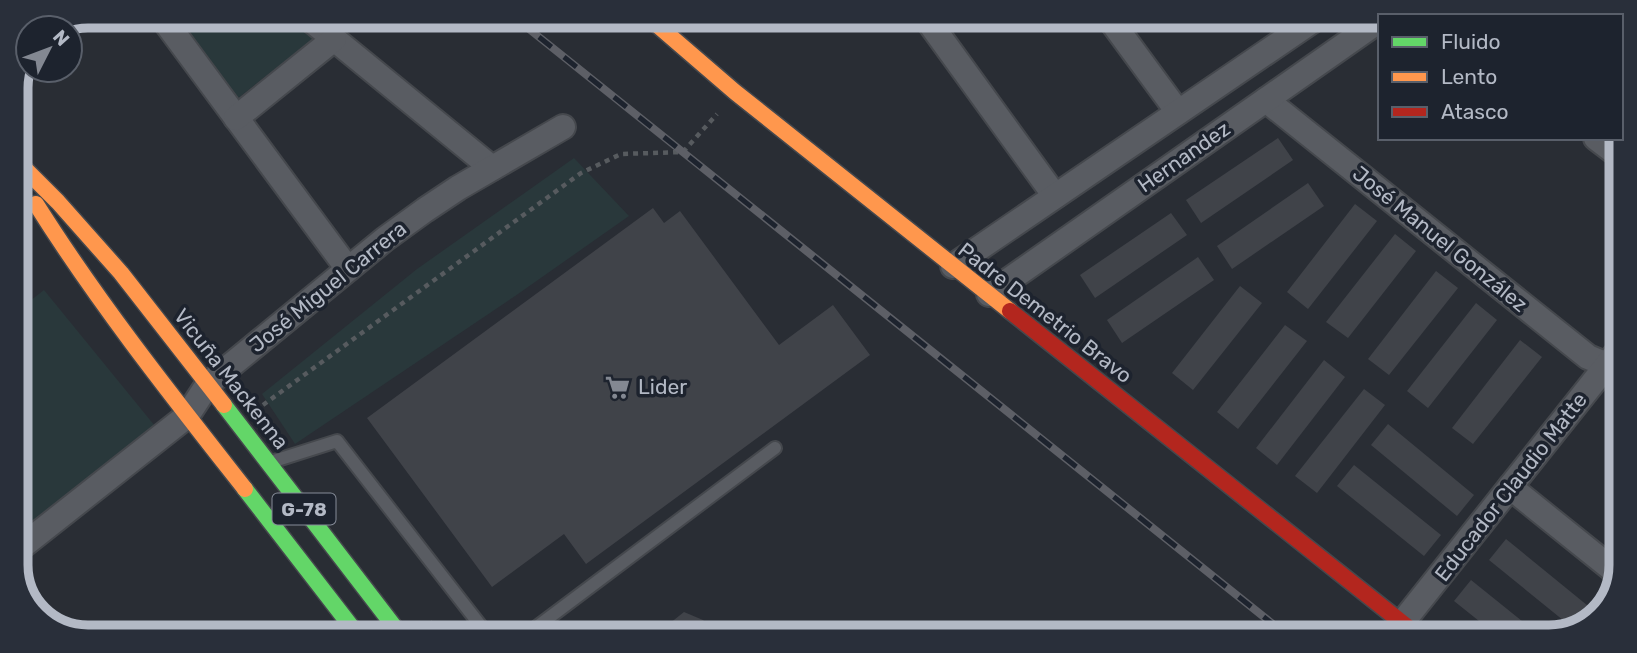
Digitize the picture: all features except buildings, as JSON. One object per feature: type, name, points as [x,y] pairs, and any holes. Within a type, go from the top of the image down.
[{"type":"main road","name":"Padre Demetrio Bravo","points":[[662,28],[736,92],[1405,625]]},
{"type":"main road","name":"Vicuña Mackenna","points":[[28,172],[121,273],[393,625]]},
{"type":"main road","name":"G-78","points":[[28,190],[63,247],[187,416],[350,625]]},
{"type":"street","points":[[170,28],[348,269]]},
{"type":"street","points":[[321,28],[492,168]]},
{"type":"street","points":[[933,28],[1055,196]]},
{"type":"street","points":[[1116,28],[1178,112]]},
{"type":"street","name":"Hernandez","points":[[953,266],[1178,112],[1281,28]]},
{"type":"street","name":"Hernandez","points":[[989,294],[1369,28]]},
{"type":"street","points":[[236,118],[334,39]]},
{"type":"street","name":"José Manuel González","points":[[1266,100],[1588,357],[1609,361]]},
{"type":"street","name":"José Miguel Carrera","points":[[28,542],[187,416],[208,384],[385,239],[425,210],[563,127]]},
{"type":"street","name":"Educador Claudio Matte","points":[[1414,625],[1510,487],[1609,369]]},
{"type":"street","points":[[1510,487],[1609,566]]},
{"type":"lane","points":[[269,462],[337,441],[480,625]]},
{"type":"lane","points":[[539,625],[775,448]]},
{"type":"path","points":[[238,423],[581,173],[621,154],[683,152],[736,92]]},
{"type":"shaded area","points":[[184,28],[301,28],[313,39],[237,99]]},
{"type":"shaded area","points":[[574,158],[629,216],[295,444],[262,394],[417,269]]},
{"type":"shaded area","points":[[44,290],[159,431],[36,530],[28,520],[28,303]]},
{"type":"railway","points":[[528,28],[1274,625]]},
{"type":"traffic: fast","points":[[224,405],[393,625]]},
{"type":"traffic: fast","points":[[245,489],[350,625]]},
{"type":"traffic: slow","points":[[661,28],[735,92],[1010,311]]},
{"type":"traffic: slow","points":[[28,172],[121,273],[224,405]]},
{"type":"traffic: slow","points":[[36,204],[111,314],[245,489]]},
{"type":"traffic: jam","points":[[1010,311],[1405,625]]},
{"type":"place","name":"Lider","points":[[618,387]]}]
